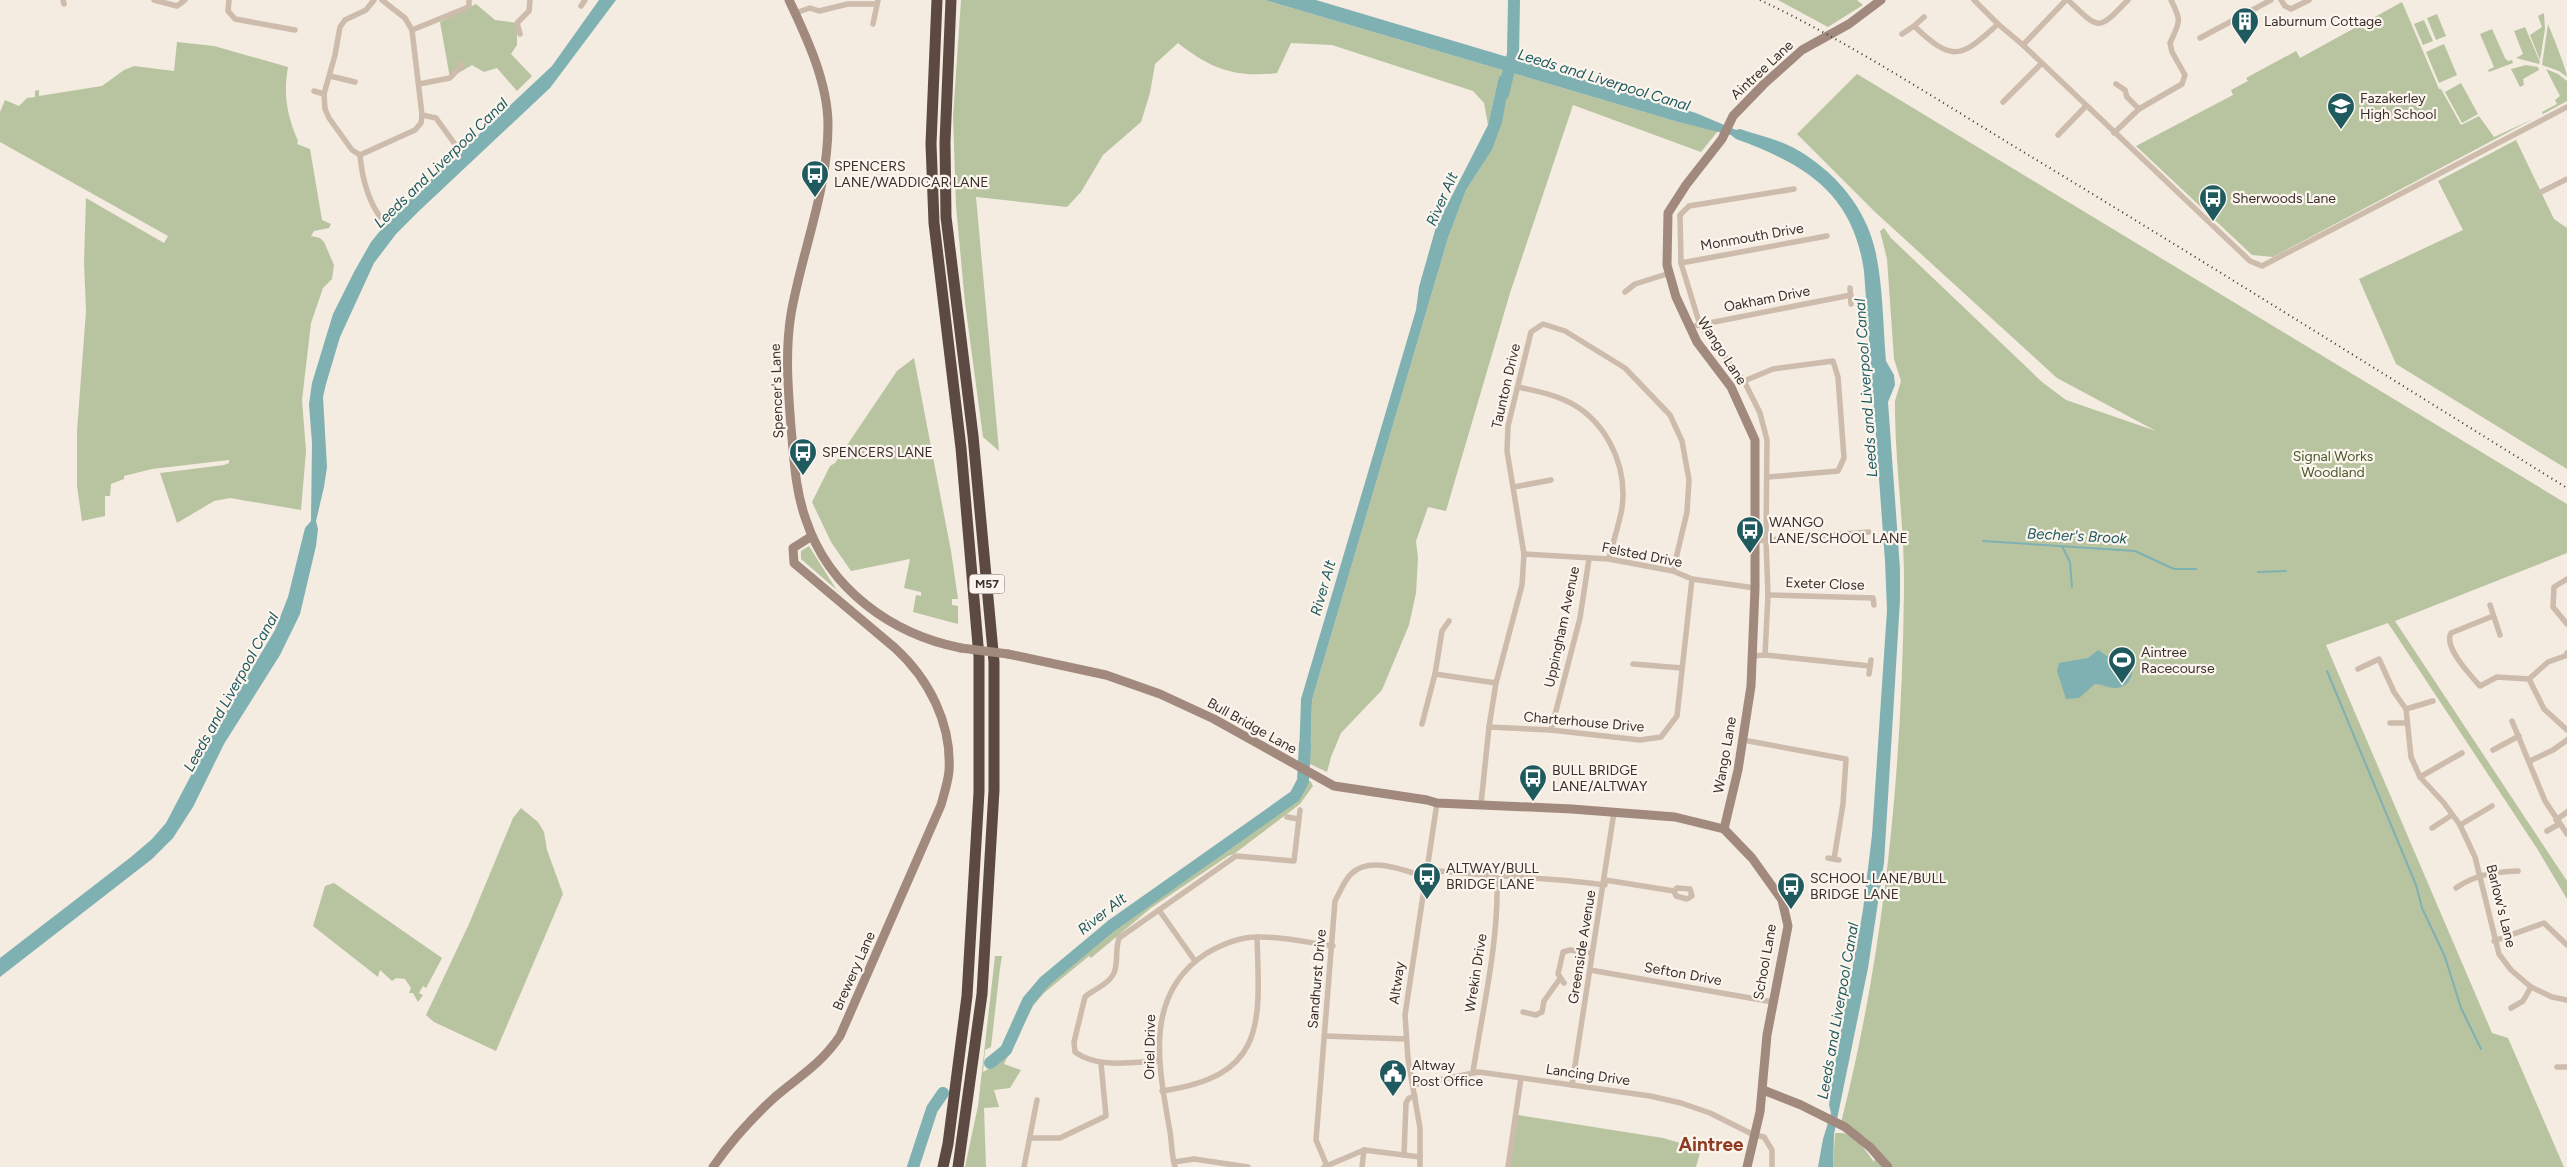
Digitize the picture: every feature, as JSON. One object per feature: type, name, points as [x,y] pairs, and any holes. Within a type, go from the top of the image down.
[{"type":"highway","name":"M57","points":[[937,0],[931,144],[934,223],[961,448],[979,657],[979,792],[967,996],[948,1144],[943,1167]]},
{"type":"highway","name":"M57","points":[[951,0],[945,142],[946,217],[973,436],[994,662],[994,790],[982,994],[963,1143],[958,1167]]},
{"type":"street","points":[[154,0],[176,6],[186,0]]},
{"type":"street","points":[[229,0],[228,11],[235,19],[295,30]]},
{"type":"street","points":[[360,155],[352,150],[328,118],[324,109],[324,94],[330,76],[340,27],[345,20],[366,10],[374,0]]},
{"type":"street","points":[[360,155],[415,130],[421,122],[422,115],[412,30],[405,18],[382,0]]},
{"type":"street","points":[[412,30],[466,8],[469,6],[470,0]]},
{"type":"street","points":[[520,34],[514,22],[529,11],[530,0]]},
{"type":"street","points":[[581,6],[585,0]]},
{"type":"street","name":"Spencer's Lane","points":[[789,0],[820,77],[828,123],[825,166],[796,290],[787,350],[788,396],[797,480],[800,500],[812,536]]},
{"type":"street","name":"Aintree Lane","points":[[1686,185],[1723,136],[1730,122],[1764,84],[1800,51],[1849,24],[1881,0]]},
{"type":"street","points":[[1974,0],[2250,261],[2262,266],[2567,106]]},
{"type":"street","points":[[2023,45],[2067,0],[2093,23],[2099,25],[2106,22],[2128,0]]},
{"type":"street","points":[[2114,133],[2139,109],[2182,84],[2185,75],[2172,52],[2170,43],[2179,27],[2180,17],[2171,0]]},
{"type":"street","points":[[2200,38],[2271,0]]},
{"type":"street","points":[[2281,0],[2285,6],[2291,9],[2309,0]]},
{"type":"street","points":[[795,13],[810,8],[819,11],[848,4],[878,2],[873,24]]},
{"type":"street","points":[[1902,34],[1924,17]]},
{"type":"street","points":[[1914,26],[1931,42],[1944,50],[1961,53],[1976,45],[1998,24]]},
{"type":"street","points":[[419,84],[444,80],[463,64]]},
{"type":"street","points":[[2003,102],[2041,64]]},
{"type":"street","points":[[330,76],[355,82]]},
{"type":"street","points":[[2116,84],[2125,90],[2127,97],[2139,109]]},
{"type":"street","points":[[314,91],[324,94]]},
{"type":"street","points":[[2058,135],[2086,106]]},
{"type":"street","points":[[422,115],[436,118],[457,147]]},
{"type":"street","points":[[360,155],[361,169],[370,202],[380,216]]},
{"type":"street","points":[[2541,192],[2566,181]]},
{"type":"street","name":"Wango Lane","points":[[1686,185],[1668,214],[1668,265],[1676,297],[1697,342],[1731,386],[1755,440],[1755,588],[1751,686],[1743,740],[1724,829]]},
{"type":"street","name":"Wango Lane","points":[[1765,655],[1768,595],[1766,541],[1767,440],[1760,413],[1744,381],[1700,325],[1681,263],[1680,215],[1689,206],[1794,189]]},
{"type":"street","name":"Monmouth Drive","points":[[1681,263],[1827,236]]},
{"type":"street","points":[[1625,292],[1635,284],[1670,273]]},
{"type":"street","name":"Oakham Drive","points":[[1689,327],[1850,292],[1851,304]]},
{"type":"street","name":"Taunton Drive","points":[[1481,804],[1489,727],[1496,683],[1522,585],[1524,554],[1507,451],[1508,426],[1531,332],[1544,324],[1565,331],[1625,368],[1670,415],[1682,441],[1689,480],[1687,512],[1673,571]]},
{"type":"street","points":[[1744,381],[1773,369],[1833,361],[1838,377],[1844,458],[1838,471],[1768,478]]},
{"type":"street","points":[[1518,387],[1562,399],[1581,409],[1598,426],[1614,448],[1622,474],[1622,507],[1609,559]]},
{"type":"street","points":[[1514,487],[1551,480]]},
{"type":"street","points":[[1754,541],[1870,532]]},
{"type":"street","name":"Bull Bridge Lane","points":[[812,536],[838,578],[868,607],[910,632],[941,644],[1008,654],[1106,675],[1160,694],[1214,719],[1299,768],[1343,789],[1437,803],[1481,804],[1675,817],[1724,829]]},
{"type":"street","name":"Brewery Lane","points":[[714,1167],[735,1137],[750,1121],[778,1095],[816,1065],[840,1036],[941,805],[949,772],[948,744],[935,700],[910,662],[794,563],[792,548],[812,536]]},
{"type":"street","name":"Felsted Drive","points":[[1524,554],[1609,559],[1673,571],[1692,578],[1755,588]]},
{"type":"street","name":"Uppingham Avenue","points":[[1551,730],[1580,618],[1589,559]]},
{"type":"street","name":"Charterhouse Drive","points":[[1489,727],[1551,730],[1640,740],[1662,737],[1677,716],[1692,578]]},
{"type":"street","points":[[2567,579],[2554,587],[2553,607],[2567,624]]},
{"type":"street","name":"Exeter Close","points":[[1768,595],[1873,598],[1874,605]]},
{"type":"street","points":[[2490,605],[2500,635]]},
{"type":"street","points":[[2493,616],[2451,633],[2449,637],[2449,642],[2464,670],[2480,686],[2497,677],[2529,679],[2548,662],[2567,653]]},
{"type":"street","points":[[1422,724],[1435,674],[1442,631],[1449,621]]},
{"type":"street","points":[[1752,656],[1765,655],[1871,663],[1868,674]]},
{"type":"street","name":"Barlow's Lane","points":[[2358,669],[2379,659],[2394,692],[2406,709],[2411,757],[2420,777],[2460,825],[2475,857],[2494,941],[2499,954],[2511,970],[2531,987],[2552,997],[2567,1000]]},
{"type":"street","points":[[1633,664],[1682,668]]},
{"type":"street","points":[[1435,674],[1496,683]]},
{"type":"street","points":[[2529,679],[2544,709],[2567,730]]},
{"type":"street","points":[[2406,709],[2433,701]]},
{"type":"street","points":[[2512,720],[2546,801],[2567,834]]},
{"type":"street","points":[[2390,723],[2407,723]]},
{"type":"street","points":[[2493,750],[2519,736]]},
{"type":"street","points":[[1743,740],[1846,759],[1843,804],[1834,859]]},
{"type":"street","points":[[2530,761],[2553,750],[2567,740]]},
{"type":"street","points":[[2420,777],[2462,753]]},
{"type":"street","name":"Altway","points":[[1420,1167],[1420,1128],[1406,1039],[1408,991],[1437,803]]},
{"type":"street","points":[[2460,825],[2492,806]]},
{"type":"street","points":[[1159,1061],[1101,1063],[1085,1059],[1075,1052],[1074,1042],[1085,997],[1111,979],[1116,970],[1115,951],[1119,938],[1236,856],[1294,861],[1300,810]]},
{"type":"street","name":"Greenside Avenue","points":[[1572,1085],[1592,952],[1605,883],[1614,812]]},
{"type":"street","points":[[2547,831],[2567,812]]},
{"type":"street","points":[[2432,828],[2452,815]]},
{"type":"street","points":[[1287,817],[1299,819]]},
{"type":"street","name":"School Lane","points":[[1724,829],[1769,879],[1782,900],[1788,926],[1773,1002],[1763,1090]]},
{"type":"street","name":"Sandhurst Drive","points":[[1325,1166],[1316,1140],[1336,901],[1352,873],[1367,867],[1383,865],[1426,877]]},
{"type":"street","points":[[1427,870],[1497,877],[1605,883],[1674,891]]},
{"type":"street","points":[[2456,888],[2488,872],[2518,872]]},
{"type":"street","name":"Wrekin Drive","points":[[1473,1072],[1495,937],[1497,877]]},
{"type":"street","points":[[1159,910],[1194,961]]},
{"type":"street","points":[[2494,941],[2544,923],[2567,945]]},
{"type":"street","points":[[1162,1091],[1206,1082],[1230,1069],[1245,1053],[1255,1032],[1259,1008],[1257,937]]},
{"type":"street","name":"Oriel Drive","points":[[1174,1165],[1159,1061],[1161,1016],[1166,998],[1179,977],[1194,961],[1219,946],[1257,937],[1333,946]]},
{"type":"street","points":[[1522,1012],[1536,1015],[1542,1012],[1544,1001],[1562,982],[1558,974],[1563,952],[1570,950],[1592,952]]},
{"type":"street","name":"Sefton Drive","points":[[1590,970],[1773,1002]]},
{"type":"street","points":[[2511,1008],[2523,1001],[2531,987]]},
{"type":"street","points":[[1325,1036],[1406,1039]]},
{"type":"street","points":[[1030,1138],[1060,1138],[1106,1116],[1101,1063]]},
{"type":"street","points":[[2557,1067],[2567,1067]]},
{"type":"street","name":"Lancing Drive","points":[[1413,1085],[1473,1072],[1572,1085],[1681,1103],[1710,1113],[1754,1135]]},
{"type":"street","points":[[1508,1167],[1522,1078]]},
{"type":"street","points":[[1747,1167],[1763,1090],[1801,1105],[1841,1125],[1870,1147],[1888,1167]]},
{"type":"street","points":[[1404,1155],[1406,1103],[1409,1098],[1415,1096]]},
{"type":"street","points":[[1024,1167],[1037,1100]]},
{"type":"street","points":[[1754,1135],[1764,1137],[1769,1142],[1772,1150],[1772,1167]]},
{"type":"street","points":[[1362,1167],[1364,1150]]},
{"type":"street","points":[[1325,1166],[1364,1150],[1420,1157]]},
{"type":"street","points":[[1174,1165],[1194,1160],[1248,1167]]},
{"type":"green space","points":[[961,0],[1265,0],[1678,122],[1718,131],[1701,152],[1573,105],[1510,293],[1446,511],[1428,507],[1416,541],[1418,558],[1416,593],[1409,625],[1382,690],[1341,733],[1327,772],[1310,764],[1312,700],[1448,238],[1466,190],[1492,150],[1510,79],[1499,76],[1488,125],[1484,103],[1473,91],[1332,45],[1291,43],[1277,73],[1248,74],[1224,70],[1201,59],[1178,43],[1155,64],[1150,93],[1141,122],[1103,155],[1081,192],[1067,207],[976,197],[999,451],[983,437],[965,303],[956,206],[953,116]]},
{"type":"green space","points":[[1778,0],[1857,0],[1863,5],[1828,27]]},
{"type":"green space","name":"Fazakerley High School","points":[[2402,2],[2439,89],[2441,89],[2461,125],[2479,116],[2494,137],[2533,119],[2273,257],[2252,255],[2136,146],[2233,95],[2231,90],[2248,81],[2246,78],[2296,51],[2300,58]]},
{"type":"green space","points":[[476,4],[495,20],[517,23],[517,45],[511,54],[532,76],[517,91],[497,68],[484,72],[472,65],[450,78],[440,22]]},
{"type":"green space","points":[[2544,13],[2545,29],[2540,60],[2530,35],[2542,27],[2538,16]]},
{"type":"green space","points":[[2437,14],[2446,36],[2436,40],[2427,18]]},
{"type":"green space","points":[[2424,20],[2433,41],[2423,45],[2414,24]]},
{"type":"green space","points":[[2548,24],[2567,77],[2559,71],[2542,65]]},
{"type":"green space","points":[[2525,27],[2540,62],[2539,64],[2516,58],[2523,54],[2514,31]]},
{"type":"green space","points":[[2492,29],[2505,58],[2508,61],[2512,60],[2513,63],[2489,72],[2488,70],[2494,67],[2480,34]]},
{"type":"green space","points":[[177,42],[214,46],[288,67],[287,105],[298,141],[297,144],[310,149],[322,220],[331,224],[329,228],[314,231],[311,236],[320,238],[324,242],[334,265],[332,279],[323,288],[311,323],[302,400],[306,451],[301,510],[230,498],[214,501],[177,523],[160,473],[224,465],[229,463],[229,460],[152,469],[124,476],[124,479],[111,484],[110,496],[105,496],[105,516],[82,521],[77,486],[77,431],[86,311],[84,262],[86,198],[164,243],[168,236],[0,142],[0,112],[5,100],[19,106],[27,98],[35,97],[35,91],[39,90],[39,96],[102,86],[124,70],[134,66],[174,71]]},
{"type":"green space","points":[[2444,44],[2457,75],[2439,83],[2426,52]]},
{"type":"green space","points":[[2526,65],[2538,67],[2539,70],[2523,79],[2524,85],[2520,87],[2511,69]]},
{"type":"green space","points":[[2546,69],[2558,74],[2567,81],[2567,101],[2543,114],[2542,112],[2557,104],[2555,100],[2560,96]]},
{"type":"green space","name":"Aintree Racecourse","points":[[1857,74],[2567,504],[2567,553],[2395,621],[2567,881],[2567,899],[2538,850],[2388,623],[2326,645],[2492,1033],[2508,1038],[2564,1167],[1833,1167],[1835,1133],[1843,1133],[1852,1137],[1874,1162],[1878,1149],[1865,1137],[1841,1123],[1869,992],[1880,925],[1895,792],[1900,725],[1904,569],[1895,401],[1901,381],[1894,359],[1887,259],[1880,231],[1884,228],[1891,238],[2042,382],[2066,400],[2156,431],[2057,378],[1875,212],[1797,134]]},
{"type":"green space","points":[[2461,83],[2478,114],[2462,123],[2445,92]]},
{"type":"green space","points":[[2516,140],[2554,219],[2567,228],[2567,469],[2396,364],[2359,279],[2463,230],[2438,181]]},
{"type":"green space","points":[[914,358],[951,551],[958,599],[952,599],[952,605],[958,606],[958,624],[913,612],[916,595],[921,596],[921,592],[904,588],[910,559],[851,571],[831,542],[812,502],[830,466],[835,463],[897,371]]},
{"type":"green space","points":[[809,546],[836,589],[846,598],[801,559],[801,551]]},
{"type":"green space","points":[[1305,778],[1313,786],[1300,804],[1234,854],[1228,856],[1151,908],[1091,958],[1089,956],[1044,993],[1033,1006],[1004,1064],[1021,1070],[1010,1088],[994,1090],[999,1107],[984,1108],[986,1167],[965,1167],[978,1106],[995,956],[1002,956],[991,1047],[985,1050],[983,1072],[990,1068],[992,1069],[991,1067],[1010,1048],[1032,1000],[1053,977],[1130,917],[1243,836],[1246,839],[1245,835],[1297,797],[1302,798],[1298,795]]},
{"type":"green space","points":[[521,808],[538,822],[544,832],[547,850],[563,894],[496,1051],[434,1022],[426,1015],[469,924],[513,818]]},
{"type":"green space","points":[[334,883],[442,958],[426,988],[423,986],[419,993],[423,995],[418,1002],[413,993],[409,993],[411,988],[405,979],[396,978],[392,981],[380,970],[378,977],[313,926],[325,886]]},
{"type":"green space","points":[[1518,1115],[1663,1138],[1701,1149],[1696,1167],[1509,1167]]},
{"type":"water","points":[[599,0],[616,0],[550,88],[419,211],[396,234],[374,263],[340,337],[323,397],[327,467],[316,521],[318,529],[316,546],[300,614],[280,655],[224,744],[193,807],[173,838],[152,859],[0,977],[0,958],[131,857],[152,839],[166,823],[209,741],[275,630],[288,597],[305,528],[311,521],[312,443],[309,404],[312,383],[333,314],[371,242],[393,215],[552,66]]},
{"type":"water","points":[[1265,0],[1316,0],[1696,113],[1736,130],[1740,129],[1781,142],[1809,157],[1835,179],[1857,206],[1865,221],[1872,237],[1876,254],[1886,361],[1894,375],[1895,385],[1888,402],[1900,569],[1900,600],[1884,863],[1868,968],[1834,1134],[1833,1167],[1818,1167],[1823,1139],[1831,1113],[1829,1105],[1832,1080],[1863,910],[1872,835],[1887,610],[1864,271],[1858,244],[1849,221],[1837,202],[1822,185],[1804,171],[1784,159],[1736,139],[1731,135],[1678,122]]},
{"type":"water","points":[[1499,76],[1510,78],[1502,122],[1492,150],[1466,190],[1448,238],[1312,700],[1310,764],[1299,758],[1301,699],[1416,310],[1419,287],[1436,227],[1488,125]]},
{"type":"water","points":[[2098,650],[2110,658],[2123,652],[2130,654],[2133,670],[2129,681],[2126,685],[2115,688],[2095,684],[2079,698],[2066,699],[2057,671],[2059,663],[2088,658]]},
{"type":"waterway","name":"River Alt","points":[[1503,94],[1513,54],[1514,0]]},
{"type":"waterway","name":"Becher's Brook","points":[[1983,541],[2135,551],[2174,569],[2196,569]]},
{"type":"waterway","points":[[2062,546],[2070,562],[2072,587]]},
{"type":"waterway","name":"Becher's Brook","points":[[2258,572],[2286,571]]},
{"type":"waterway","points":[[2327,671],[2416,885],[2422,908],[2445,957],[2461,1008],[2481,1049]]},
{"type":"waterway","name":"River Alt","points":[[990,1063],[1006,1050],[1028,1001],[1045,981],[1111,926],[1295,796],[1303,781],[1305,744]]},
{"type":"waterway","name":"River Alt","points":[[913,1167],[932,1109],[943,1093]]},
{"type":"railway","points":[[1760,0],[1830,36],[1899,76],[2567,488]]},
{"type":"place","name":"Laburnum Cottage","points":[[2245,45]]},
{"type":"place","name":"Fazakerley High School","points":[[2341,130]]},
{"type":"place","name":"SPENCERS LANE/WADDICAR LANE","points":[[815,198]]},
{"type":"place","name":"Sherwoods Lane","points":[[2213,222]]},
{"type":"place","name":"SPENCERS LANE","points":[[803,476]]},
{"type":"place","name":"WANGO LANE/SCHOOL LANE","points":[[1750,554]]},
{"type":"place","name":"Aintree Racecourse","points":[[2122,684]]},
{"type":"place","name":"BULL BRIDGE LANE/ALTWAY","points":[[1533,802]]},
{"type":"place","name":"ALTWAY/BULL BRIDGE LANE","points":[[1427,900]]},
{"type":"place","name":"SCHOOL LANE/BULL BRIDGE LANE","points":[[1791,910]]},
{"type":"place","name":"Altway Post Office","points":[[1393,1097]]},
{"type":"district","name":"Aintree","points":[[1711,1144]]},
{"type":"water label","name":"Leeds and Liverpool Canal","points":[[1604,80]]},
{"type":"water label","name":"Leeds and Liverpool Canal","points":[[441,163]]},
{"type":"water label","name":"Leeds and Liverpool Canal","points":[[1866,388]]},
{"type":"water label","name":"Leeds and Liverpool Canal","points":[[231,692]]},
{"type":"water label","name":"Leeds and Liverpool Canal","points":[[1838,1011]]},
{"type":"park label","name":"Signal Works Woodland","points":[[2333,464]]}]
